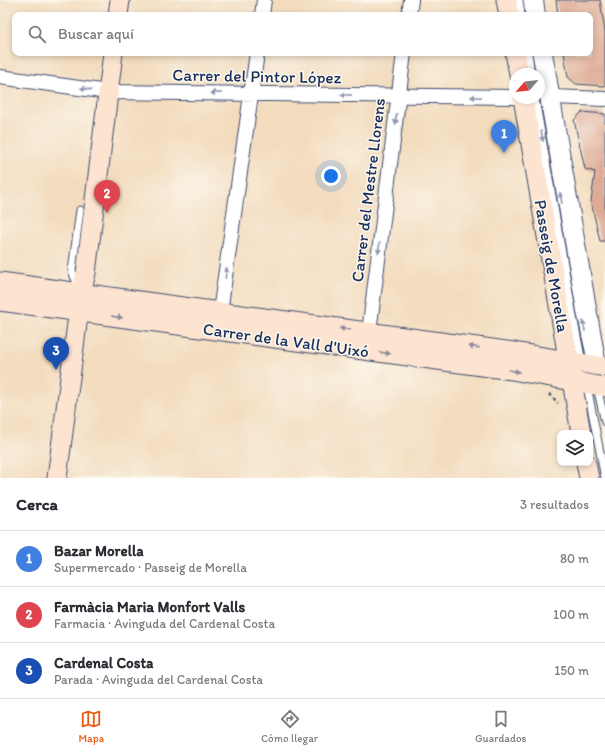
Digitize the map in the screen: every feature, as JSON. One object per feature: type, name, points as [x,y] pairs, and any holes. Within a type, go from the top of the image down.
[{"type":"main road","points":[[118,12],[120,0]]},
{"type":"main road","points":[[506,0],[508,12]]},
{"type":"main road","points":[[57,478],[80,302],[86,273],[113,56]]},
{"type":"main road","points":[[516,56],[518,68]]},
{"type":"main road","name":"Passeig de Morella","points":[[524,104],[590,373],[581,430]]},
{"type":"main road","name":"Carrer de la Vall d'Uixó","points":[[0,282],[80,302],[512,370],[590,373]]},
{"type":"main road","name":"Carrer de la Vall d'Uixó","points":[[0,301],[80,302],[220,312],[369,332],[590,373]]},
{"type":"main road","points":[[587,466],[589,478]]},
{"type":"street","points":[[262,12],[264,0]]},
{"type":"street","points":[[409,12],[411,0]]},
{"type":"street","points":[[536,0],[538,12]]},
{"type":"street","points":[[220,312],[257,56]]},
{"type":"street","name":"Carrer del Mestre Llorens","points":[[369,332],[404,56]]},
{"type":"street","name":"Passeig de Morella","points":[[545,56],[590,373]]},
{"type":"street","name":"Carrer del Pintor López","points":[[0,77],[108,92],[509,97]]},
{"type":"street","points":[[552,97],[605,99]]},
{"type":"lane","points":[[519,0],[521,12]]},
{"type":"lane","points":[[527,0],[529,12]]},
{"type":"lane","points":[[528,56],[530,68]]},
{"type":"lane","points":[[537,56],[581,314],[605,478]]},
{"type":"lane","points":[[537,104],[571,308],[605,422]]},
{"type":"lane","points":[[80,210],[72,271],[80,302]]},
{"type":"path","points":[[547,393],[558,403],[560,410]]},
{"type":"building","points":[[556,0],[600,0],[605,32],[605,86],[576,84],[568,77],[564,56],[593,56],[593,12],[558,12]]},
{"type":"building","points":[[582,112],[605,114],[605,241],[600,241],[591,202],[595,172],[585,169],[574,120]]},
{"type":"place","name":"Bazar Morella","points":[[504,153]]},
{"type":"place","name":"Farmàcia Maria Monfort Valls","points":[[107,213]]},
{"type":"place","name":"Cardenal Costa","points":[[56,370]]}]
